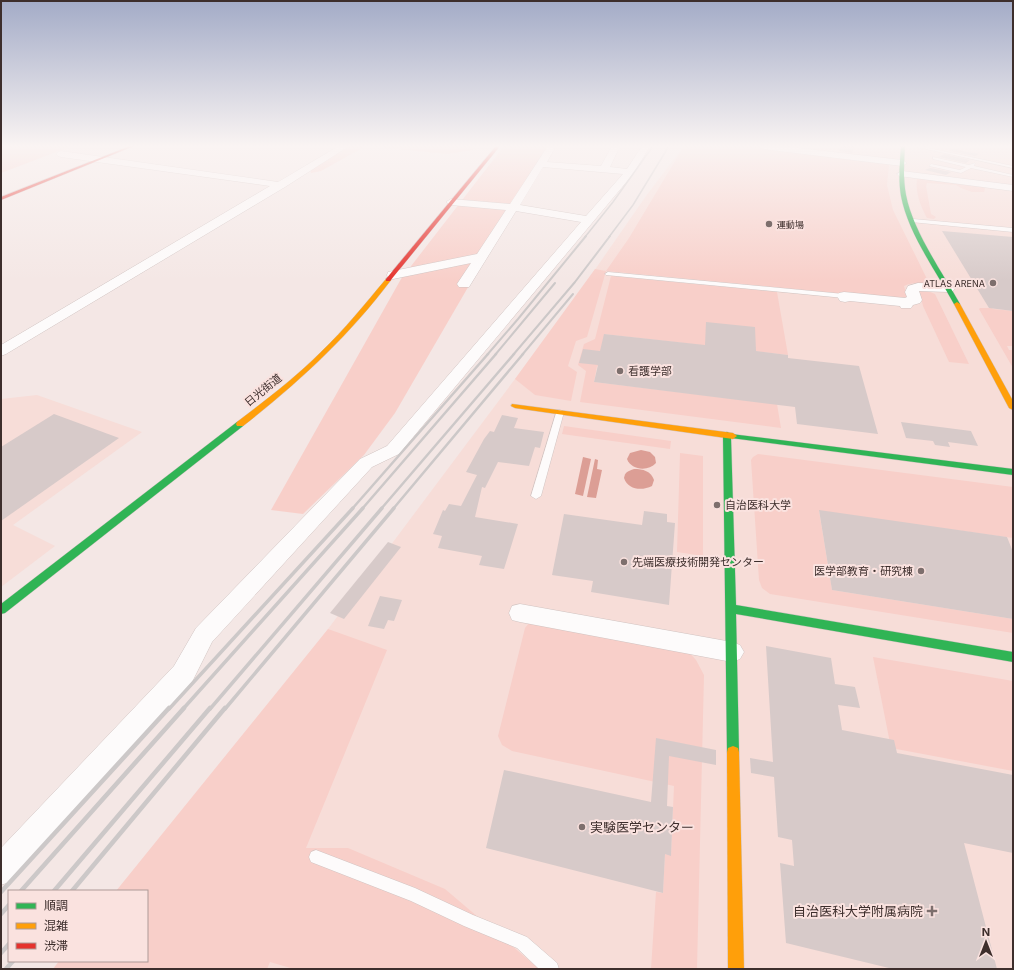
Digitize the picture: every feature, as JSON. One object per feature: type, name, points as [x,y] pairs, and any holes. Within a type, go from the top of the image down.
[{"type":"main road","points":[[1,199],[20,191]]},
{"type":"main road","name":"日光街道","points":[[1,610],[281,392],[316,362],[393,275],[460,191]]},
{"type":"main road","points":[[903,191],[904,201],[913,221],[1013,408]]},
{"type":"main road","points":[[515,406],[1013,472]]},
{"type":"main road","points":[[727,435],[732,652],[736,969]]},
{"type":"main road","points":[[731,609],[1013,657]]},
{"type":"street","points":[[1,351],[270,191]]},
{"type":"street","points":[[464,284],[523,191]]},
{"type":"street","points":[[1,870],[183,674],[204,636],[366,463],[393,450],[614,191]]},
{"type":"street","points":[[451,202],[513,207],[589,220]]},
{"type":"street","points":[[393,275],[481,257]]},
{"type":"street","points":[[845,297],[906,303],[915,300],[912,292],[913,289],[918,287],[948,288]]},
{"type":"street","points":[[520,613],[732,652]]},
{"type":"lane","points":[[913,221],[1013,230]]},
{"type":"lane","points":[[608,274],[845,297]]},
{"type":"lane","points":[[536,496],[560,412]]},
{"type":"lane","points":[[316,857],[415,895],[469,921],[522,942],[551,969]]},
{"type":"shaded area","points":[[469,191],[524,191],[395,413],[364,455],[303,514],[271,510],[401,279]]},
{"type":"shaded area","name":"自治医科大学","points":[[650,191],[1013,191],[1013,969],[73,969],[148,962],[148,890],[133,890],[515,379],[585,284]]},
{"type":"shaded area","name":"運動場","points":[[657,191],[889,191],[893,210],[929,283],[913,283],[904,286],[907,297],[899,299],[606,271],[629,238]]},
{"type":"shaded area","points":[[918,191],[927,191],[931,214],[936,217],[934,219],[927,218]]},
{"type":"shaded area","points":[[595,269],[606,271],[587,337],[576,341],[568,366],[577,372],[571,401],[535,395],[515,379]]},
{"type":"shaded area","points":[[611,276],[777,292],[788,355],[604,334],[620,369],[597,366],[594,382],[777,404],[781,428],[580,402],[586,371],[578,365],[584,344],[595,339]]},
{"type":"shaded area","points":[[919,290],[925,290],[935,294],[969,364],[949,362],[923,306]]},
{"type":"shaded area","points":[[979,309],[1013,311],[1013,346],[1007,346],[1009,350],[1013,350],[1013,368]]},
{"type":"shaded area","points":[[37,395],[142,432],[13,525],[55,546],[1,587],[1,399]]},
{"type":"shaded area","points":[[564,426],[671,441],[670,449],[562,434]]},
{"type":"shaded area","points":[[641,450],[650,452],[655,457],[656,463],[653,466],[644,469],[632,466],[629,463],[627,459],[630,453]]},
{"type":"shaded area","points":[[680,453],[703,456],[703,556],[677,552]]},
{"type":"shaded area","points":[[758,454],[1013,487],[1013,538],[819,511],[832,590],[1013,619],[1013,633],[770,594],[762,588],[759,580],[751,460]]},
{"type":"shaded area","points":[[583,457],[591,459],[583,496],[575,494]]},
{"type":"shaded area","points":[[595,459],[598,460],[597,469],[602,470],[596,498],[587,497]]},
{"type":"shaded area","points":[[634,469],[640,469],[651,474],[654,480],[652,486],[640,489],[629,485],[624,476],[627,472]]},
{"type":"shaded area","points":[[529,623],[687,650],[696,660],[704,675],[697,969],[651,969],[656,892],[663,893],[665,854],[671,855],[674,786],[512,751],[502,745],[498,736],[525,628]]},
{"type":"shaded area","points":[[328,629],[387,650],[306,848],[348,848],[445,889],[539,969],[294,969],[270,962],[267,969],[53,969],[58,962],[148,962],[148,890],[117,890]]},
{"type":"shaded area","points":[[873,657],[1013,681],[1013,771],[891,748]]},
{"type":"building","name":"ATLAS ARENA","points":[[942,231],[1013,237],[1013,311],[989,308]]},
{"type":"building","points":[[706,322],[755,327],[756,351],[788,355],[788,358],[859,366],[878,434],[797,424],[795,407],[594,382],[598,365],[579,363],[583,349],[600,351],[604,334],[705,345]]},
{"type":"building","points":[[54,414],[119,438],[1,521],[1,447]]},
{"type":"building","points":[[502,415],[518,418],[514,428],[544,432],[540,448],[535,447],[529,466],[498,462],[485,488],[482,487],[475,517],[518,524],[504,569],[479,565],[482,556],[438,548],[442,536],[433,534],[443,510],[445,511],[449,504],[461,506],[477,475],[466,472],[484,439],[490,431],[494,432]]},
{"type":"building","points":[[901,422],[971,431],[978,446],[948,442],[950,447],[935,445],[933,441],[906,438]]},
{"type":"building","name":"医学部教育・研究棟","points":[[819,510],[1007,537],[1013,552],[1013,619],[832,590]]},
{"type":"building","points":[[644,511],[667,514],[667,522],[675,523],[669,605],[591,592],[593,581],[552,575],[564,514],[642,525]]},
{"type":"building","points":[[388,542],[401,547],[344,619],[330,613]]},
{"type":"building","points":[[380,596],[402,600],[394,621],[388,620],[384,629],[368,626]]},
{"type":"building","points":[[766,646],[831,658],[835,684],[855,687],[860,708],[838,705],[842,730],[894,740],[897,753],[1013,775],[1013,853],[964,843],[997,969],[893,969],[786,943],[780,863],[794,866],[792,840],[778,837],[774,777],[751,773],[750,758],[773,762]]},
{"type":"building","name":"実験医学センター","points":[[656,738],[716,750],[716,765],[669,756],[667,806],[673,807],[671,856],[665,854],[663,893],[486,848],[504,770],[651,802]]},
{"type":"railway","points":[[585,237],[621,191]]},
{"type":"railway","points":[[609,237],[641,191]]},
{"type":"railway","points":[[487,355],[586,236]]},
{"type":"railway","points":[[513,355],[575,282],[610,236]]},
{"type":"railway","points":[[495,355],[555,283]]},
{"type":"railway","points":[[522,355],[573,294]]},
{"type":"railway","points":[[352,509],[488,354]]},
{"type":"railway","points":[[362,509],[496,354]]},
{"type":"railway","points":[[381,509],[514,354]]},
{"type":"railway","points":[[393,509],[523,354]]},
{"type":"railway","points":[[169,709],[353,508]]},
{"type":"railway","points":[[183,709],[363,508]]},
{"type":"railway","points":[[210,709],[382,508]]},
{"type":"railway","points":[[225,709],[394,508]]},
{"type":"railway","points":[[1,892],[169,708]]},
{"type":"railway","points":[[22,890],[184,708]]},
{"type":"railway","points":[[55,890],[210,708]]},
{"type":"railway","points":[[73,890],[225,708]]},
{"type":"railway","points":[[1,914],[8,906]]},
{"type":"railway","points":[[1,953],[8,945]]},
{"type":"railway","points":[[6,969],[12,962]]},
{"type":"traffic: fast","points":[[903,191],[909,215],[921,241],[957,304]]},
{"type":"traffic: fast","points":[[1,610],[240,424]]},
{"type":"traffic: fast","points":[[727,435],[733,752]]},
{"type":"traffic: fast","points":[[733,436],[1013,472]]},
{"type":"traffic: fast","points":[[731,609],[1013,657]]},
{"type":"traffic: slow","points":[[240,424],[287,387],[334,344],[388,280]]},
{"type":"traffic: slow","points":[[957,304],[1013,408]]},
{"type":"traffic: slow","points":[[515,406],[733,436]]},
{"type":"traffic: slow","points":[[733,752],[736,969]]},
{"type":"traffic: jam","points":[[1,199],[20,191]]},
{"type":"traffic: jam","points":[[388,280],[461,191]]},
{"type":"place","name":"運動場","points":[[769,224]]},
{"type":"place","name":"ATLAS ARENA","points":[[993,283]]},
{"type":"place","name":"看護学部","points":[[620,371]]},
{"type":"place","name":"自治医科大学","points":[[717,505]]},
{"type":"place","name":"先端医療技術開発センター","points":[[624,562]]},
{"type":"place","name":"医学部教育・研究棟","points":[[921,571]]},
{"type":"place","name":"実験医学センター","points":[[582,827]]},
{"type":"place","name":"自治医科大学附属病院","points":[[932,911]]}]
